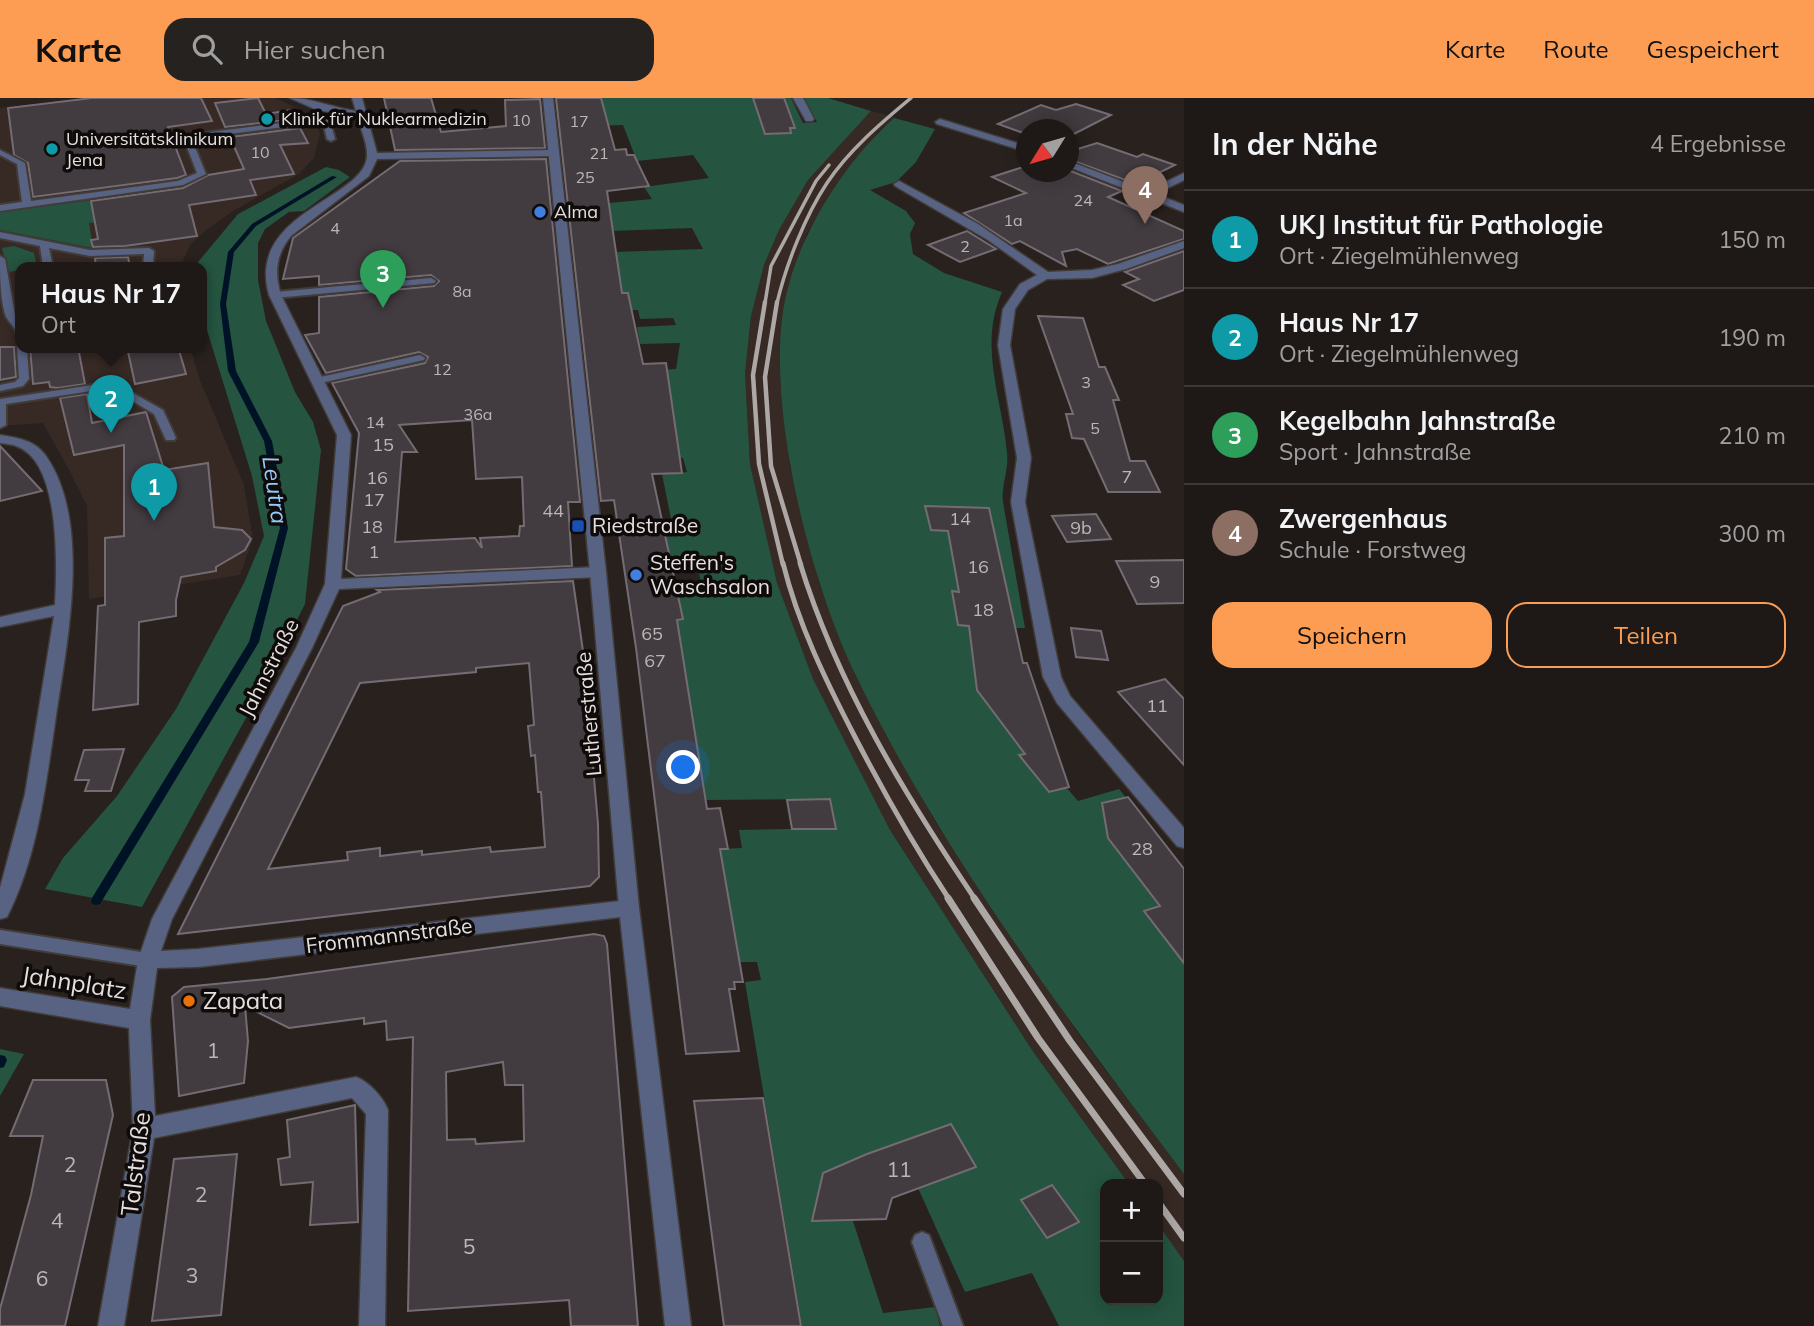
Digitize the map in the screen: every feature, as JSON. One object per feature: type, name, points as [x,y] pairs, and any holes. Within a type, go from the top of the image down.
[{"type":"street","points":[[295,98],[320,108],[360,115]]},
{"type":"street","points":[[357,98],[373,156],[553,153]]},
{"type":"street","name":"Lutherstraße","points":[[548,98],[598,572],[629,908],[678,1326]]},
{"type":"street","points":[[797,98],[809,119]]},
{"type":"street","points":[[940,122],[1016,146]]},
{"type":"street","name":"Jahnstraße","points":[[148,960],[162,919],[304,648],[333,584],[344,435],[275,295],[270,281],[271,268],[277,244],[365,174],[373,156]]},
{"type":"street","points":[[1079,168],[1184,209]]},
{"type":"street","points":[[1148,194],[1184,176]]},
{"type":"street","points":[[899,184],[977,227],[1018,253],[1045,276]]},
{"type":"street","points":[[1184,244],[1122,267],[1091,274],[1045,276],[1024,287],[1009,309],[1004,345],[1024,458],[1018,502],[1052,677],[1063,699],[1184,841]]},
{"type":"street","points":[[0,911],[9,895],[35,801],[63,609],[61,514],[54,484],[46,465],[25,442],[8,438]]},
{"type":"street","points":[[333,584],[598,572]]},
{"type":"street","points":[[0,622],[63,609]]},
{"type":"street","name":"Frommannstraße","points":[[148,960],[198,958],[629,908]]},
{"type":"street","name":"Talstraße","points":[[111,1326],[144,1129],[139,1020],[148,960]]},
{"type":"street","name":"Jahnplatz","points":[[0,998],[139,1020]]},
{"type":"street","points":[[144,1129],[356,1087],[377,1110],[372,1326]]},
{"type":"lane","points":[[0,208],[180,183],[202,174],[191,147],[198,139],[214,134],[360,115]]},
{"type":"lane","points":[[326,119],[331,139]]},
{"type":"lane","points":[[0,152],[21,163],[27,204]]},
{"type":"lane","points":[[0,235],[90,253],[149,251],[148,262]]},
{"type":"lane","points":[[44,244],[47,262]]},
{"type":"lane","points":[[0,259],[10,317],[15,320]]},
{"type":"lane","points":[[275,295],[431,281]]},
{"type":"lane","points":[[0,388],[19,384],[24,379],[22,353]]},
{"type":"lane","points":[[316,381],[420,358]]},
{"type":"lane","points":[[0,425],[1,403],[113,385],[159,412],[170,438]]},
{"type":"lane","points":[[0,937],[148,960]]},
{"type":"lane","points":[[922,1242],[953,1326]]},
{"type":"shaded area","points":[[88,98],[275,98],[313,115],[320,134],[314,158],[299,174],[233,211],[208,229],[191,244],[182,262],[15,262],[15,353],[192,353],[200,380],[244,485],[253,539],[240,575],[89,599],[87,506],[69,470],[43,423],[0,426],[0,108]]},
{"type":"shaded area","points":[[871,111],[895,117],[879,131],[837,185],[806,235],[780,377],[790,466],[819,583],[855,675],[934,820],[1080,1036],[1184,1174],[1184,1261],[1163,1231],[1163,1179],[1125,1179],[1034,1053],[890,830],[813,679],[777,583],[750,464],[745,374],[751,316],[764,265],[779,230],[808,180]]},
{"type":"green space","points":[[601,98],[791,98],[803,123],[817,122],[804,98],[828,98],[871,111],[808,180],[779,230],[764,265],[751,316],[745,374],[750,464],[777,583],[813,679],[890,830],[1034,1053],[1125,1179],[1100,1179],[1100,1305],[1163,1305],[1163,1231],[1184,1261],[1184,1326],[1059,1326],[1032,1273],[965,1292],[918,1188],[976,1167],[951,1124],[867,1154],[824,1173],[813,1221],[853,1221],[883,1313],[935,1307],[940,1326],[802,1326],[745,982],[761,980],[757,962],[740,962],[720,849],[742,848],[739,830],[836,828],[830,799],[706,800],[677,620],[683,619],[677,585],[701,584],[698,566],[717,560],[716,557],[668,560],[661,520],[671,519],[662,474],[687,472],[683,458],[664,459],[655,419],[674,418],[673,406],[641,371],[676,369],[680,343],[640,344],[637,327],[676,325],[673,318],[640,319],[638,310],[625,310],[628,293],[622,293],[615,252],[703,249],[692,228],[612,231],[609,203],[652,199],[644,187],[709,178],[693,155],[637,161],[623,125],[592,126],[602,105]]},
{"type":"green space","points":[[894,118],[935,129],[916,162],[896,182],[870,190],[906,211],[915,223],[910,234],[913,254],[944,273],[1002,292],[995,312],[992,352],[1007,453],[1003,502],[1025,628],[1015,628],[1007,594],[952,591],[958,625],[969,626],[977,690],[1013,737],[1039,750],[1020,756],[1048,792],[1066,787],[1078,801],[1119,789],[1184,868],[1184,1174],[1008,933],[927,807],[856,676],[839,638],[810,549],[788,453],[782,405],[780,360],[782,319],[787,292],[795,264],[821,209],[855,159]]},
{"type":"green space","points":[[326,167],[339,170],[350,177],[304,211],[289,212],[265,229],[258,243],[258,280],[266,321],[295,392],[313,422],[321,450],[305,604],[263,687],[142,907],[45,889],[63,858],[117,796],[176,709],[244,583],[264,536],[252,476],[207,330],[207,262],[198,262],[238,214]]},
{"type":"green space","points":[[95,200],[99,222],[89,223],[93,248],[0,230],[0,211]]},
{"type":"green space","points":[[14,246],[34,253],[36,262],[15,262],[15,271],[8,272],[2,248]]},
{"type":"green space","points":[[0,1049],[24,1054],[0,1096]]},
{"type":"building","name":"Universitätsklinikum Jena","points":[[92,98],[201,98],[212,121],[168,127],[186,175],[33,197],[28,163],[14,155],[8,108]]},
{"type":"building","points":[[258,98],[266,114],[291,110],[296,119],[225,127],[215,103]]},
{"type":"building","points":[[384,98],[431,98],[441,132],[506,126],[505,100],[540,99],[545,148],[395,150]]},
{"type":"building","points":[[556,98],[601,98],[615,150],[626,149],[627,155],[634,155],[649,186],[607,191],[622,293],[628,293],[643,364],[666,363],[682,473],[652,474],[683,619],[677,620],[707,809],[720,808],[728,849],[720,849],[743,982],[734,982],[735,989],[729,989],[739,1051],[686,1054],[636,648],[614,500],[601,501]]},
{"type":"building","points":[[753,98],[784,98],[795,128],[790,128],[791,133],[765,134]]},
{"type":"building","points":[[1076,104],[1111,115],[1079,131],[1079,119],[1016,119],[1016,130],[998,124],[1041,105],[1056,110]]},
{"type":"building","points":[[300,128],[308,143],[280,145],[294,174],[250,180],[256,195],[189,205],[197,236],[125,246],[93,247],[91,240],[98,239],[91,201],[183,188],[208,175],[244,169],[230,137]]},
{"type":"building","points":[[1097,143],[1137,157],[1143,154],[1175,165],[1136,184],[1079,163],[1079,149]]},
{"type":"building","points":[[546,159],[580,502],[568,502],[572,566],[356,576],[346,569],[359,433],[332,383],[425,363],[428,357],[419,352],[326,373],[305,335],[319,333],[319,297],[434,286],[439,281],[431,275],[319,285],[319,276],[283,279],[293,238],[400,161]],"holes":[[[472,420],[476,479],[522,477],[524,526],[520,526],[519,536],[480,538],[482,548],[475,538],[395,542],[402,452],[417,452],[399,425]]]},
{"type":"building","points":[[1016,169],[1016,182],[1079,182],[1079,174],[1122,191],[1108,197],[1184,231],[1184,239],[1108,264],[1077,249],[1062,252],[1066,266],[1020,241],[1012,244],[964,213],[1026,193],[992,177]]},
{"type":"building","points":[[967,231],[996,249],[960,262],[928,245]]},
{"type":"building","points":[[1184,251],[1184,290],[1154,301],[1123,285],[1139,279],[1125,272]]},
{"type":"building","points":[[128,257],[129,262],[95,262],[95,258]]},
{"type":"building","points":[[1038,316],[1083,318],[1099,367],[1105,367],[1119,400],[1113,400],[1130,461],[1145,461],[1160,492],[1108,492],[1084,439],[1072,438],[1066,414],[1073,414]]},
{"type":"building","points":[[0,347],[14,347],[16,377],[0,380]]},
{"type":"building","points":[[30,353],[79,353],[85,384],[58,388],[50,387],[49,382],[33,384]]},
{"type":"building","points":[[128,353],[180,353],[186,374],[135,384]]},
{"type":"building","points":[[87,394],[92,423],[146,412],[164,470],[208,463],[214,527],[242,530],[251,539],[245,550],[216,567],[216,571],[181,577],[176,616],[139,622],[138,704],[93,710],[98,606],[105,605],[105,538],[124,536],[124,445],[74,455],[60,398]]},
{"type":"building","points":[[0,446],[42,491],[0,501]]},
{"type":"building","points":[[925,506],[989,508],[1023,663],[1027,663],[1069,787],[1049,792],[1019,755],[1025,754],[977,690],[969,626],[958,625],[952,591],[959,592],[948,531],[931,530]]},
{"type":"building","points":[[1096,514],[1111,539],[1067,542],[1052,516]]},
{"type":"building","points":[[1184,560],[1184,603],[1137,604],[1116,561]]},
{"type":"building","points":[[573,581],[588,686],[599,877],[590,886],[178,934],[343,606],[380,592],[377,590]],"holes":[[[529,663],[534,725],[528,726],[531,756],[535,755],[538,792],[541,792],[545,847],[491,852],[490,847],[422,855],[422,851],[380,856],[380,848],[347,852],[348,860],[268,869],[360,683],[476,672],[476,668]]]},
{"type":"building","points":[[1071,628],[1101,631],[1108,660],[1076,657]]},
{"type":"building","points":[[1165,679],[1184,699],[1184,765],[1118,692]]},
{"type":"building","points":[[124,749],[111,791],[85,791],[89,780],[75,780],[84,750]]},
{"type":"building","points":[[1128,797],[1184,869],[1184,963],[1144,911],[1160,906],[1108,838],[1102,803]]},
{"type":"building","points":[[830,799],[836,829],[792,829],[787,800]]},
{"type":"building","points":[[594,934],[604,936],[607,944],[638,1326],[571,1326],[569,1300],[408,1311],[413,1037],[387,1040],[386,1021],[364,1024],[364,1018],[289,1028],[245,1006],[248,1041],[244,1083],[179,1096],[172,997],[184,987],[267,979]],"holes":[[[503,1062],[505,1085],[523,1085],[524,1141],[476,1144],[475,1139],[447,1140],[446,1072]]]},
{"type":"building","points":[[33,1080],[106,1080],[113,1115],[65,1326],[0,1326],[0,1309],[31,1195],[43,1136],[10,1136]]},
{"type":"building","points":[[763,1098],[801,1326],[724,1326],[694,1101]]},
{"type":"building","points":[[355,1105],[358,1222],[310,1225],[313,1182],[281,1185],[278,1159],[290,1157],[287,1120]]},
{"type":"building","points":[[951,1124],[976,1167],[892,1198],[886,1219],[812,1221],[823,1173]]},
{"type":"building","points":[[237,1154],[221,1315],[152,1321],[174,1159]]},
{"type":"building","points":[[1052,1185],[1079,1222],[1047,1238],[1021,1200]]},
{"type":"waterway","name":"Leutra","points":[[96,901],[254,642],[284,528],[268,441],[232,371],[223,304],[231,252],[254,225],[334,177]]},
{"type":"railway","points":[[777,303],[797,241],[827,183],[855,148],[911,98]]},
{"type":"railway","points":[[765,303],[771,266],[816,181],[829,165]]},
{"type":"railway","points":[[765,302],[753,375],[759,464],[783,565]]},
{"type":"railway","points":[[777,302],[765,377],[771,466],[801,565]]},
{"type":"railway","points":[[783,563],[805,630],[834,695],[888,799],[949,899]]},
{"type":"railway","points":[[800,563],[815,608],[853,695],[923,820],[975,899]]},
{"type":"railway","points":[[948,898],[1038,1038],[1141,1179]]},
{"type":"railway","points":[[974,898],[1070,1041],[1184,1194]]},
{"type":"railway","points":[[1163,1209],[1184,1238]]},
{"type":"place","name":"Klinik für Nuklearmedizin","points":[[267,119]]},
{"type":"place","name":"Universitätsklinikum Jena","points":[[52,149]]},
{"type":"place","name":"Alma","points":[[540,212]]},
{"type":"place","name":"Zwergenhaus","points":[[1145,224]]},
{"type":"place","name":"Kegelbahn Jahnstraße","points":[[383,308]]},
{"type":"place","name":"Haus Nr 17","points":[[111,433]]},
{"type":"place","name":"UKJ Institut für Pathologie","points":[[154,521]]},
{"type":"place","name":"Riedstraße","points":[[578,526]]},
{"type":"place","name":"Steffen's Waschsalon","points":[[636,575]]},
{"type":"place","name":"Zapata","points":[[189,1001]]}]
